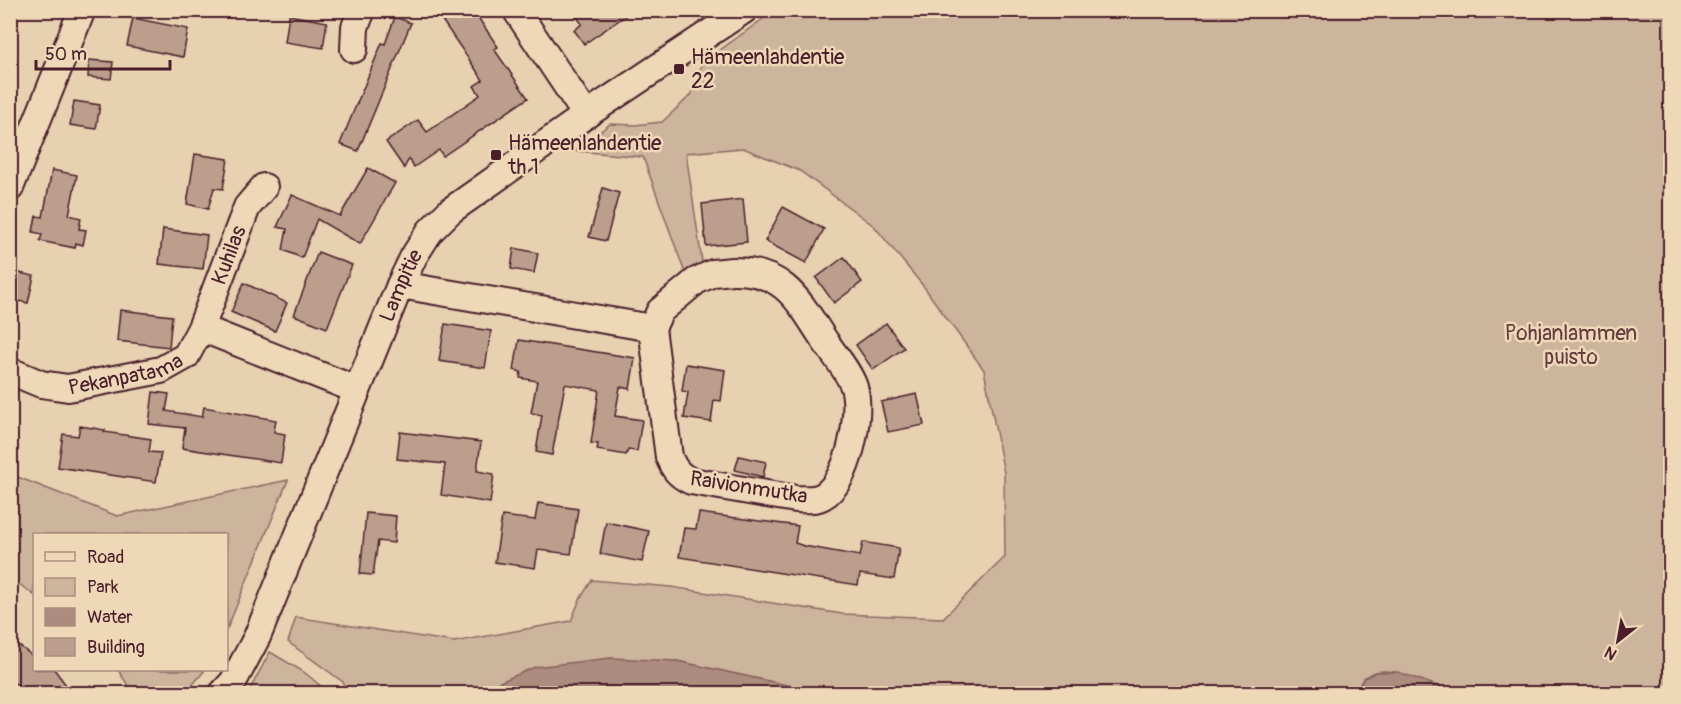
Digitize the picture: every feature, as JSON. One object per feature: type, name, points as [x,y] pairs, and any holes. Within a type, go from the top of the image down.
[{"type":"street","points":[[10,188],[82,10]]},
{"type":"street","points":[[354,49],[355,27],[362,10]]},
{"type":"street","points":[[516,10],[586,115]]},
{"type":"street","name":"Lampitie","points":[[222,693],[233,682],[257,637],[400,285],[414,256],[430,231],[450,211],[586,115],[744,10]]},
{"type":"street","name":"Kuhilas","points":[[201,328],[247,207],[264,187]]},
{"type":"street","name":"Raivionmutka","points":[[752,271],[766,275],[795,297],[849,377],[856,399],[857,414],[846,462],[832,489],[812,500],[796,499],[691,481],[680,476],[669,457],[652,328],[660,311],[696,281],[713,273],[752,271]]},
{"type":"street","points":[[400,285],[652,328]]},
{"type":"street","name":"Pekanpatama","points":[[10,370],[41,384],[68,388],[161,370],[186,356],[201,328],[357,390]]},
{"type":"green space","name":"Pohjanlammen puisto","points":[[774,11],[1670,11],[1670,693],[1428,693],[1427,684],[1396,672],[1379,671],[1363,679],[1357,690],[1324,694],[824,694],[677,661],[508,693],[348,694],[343,682],[288,642],[296,617],[454,642],[571,621],[580,599],[592,580],[671,587],[842,614],[943,618],[1005,557],[1004,473],[984,370],[924,287],[874,226],[800,171],[743,148],[686,153],[704,275],[689,284],[643,157],[575,151],[610,124],[635,125],[662,122],[691,95],[702,63]]},
{"type":"green space","points":[[10,474],[117,516],[288,480],[228,627],[228,533],[33,533],[33,594],[11,578]]},
{"type":"green space","points":[[270,652],[304,672],[329,693],[248,693]]},
{"type":"green space","points":[[119,671],[204,671],[185,694],[133,693]]},
{"type":"water","points":[[610,658],[677,661],[824,693],[474,693],[535,667]]},
{"type":"water","points":[[1376,672],[1398,672],[1457,693],[1324,693],[1357,690],[1364,678]]},
{"type":"building","points":[[435,10],[473,10],[498,47],[494,49],[528,98],[443,156],[439,150],[414,167],[409,159],[404,168],[386,142],[418,120],[427,132],[480,95],[474,86],[483,80]]},
{"type":"building","points":[[572,10],[634,10],[584,44],[574,30],[582,24]]},
{"type":"building","points":[[289,15],[327,22],[323,48],[285,42]]},
{"type":"building","points":[[395,17],[411,23],[358,151],[340,144]]},
{"type":"building","points":[[133,18],[188,29],[183,57],[127,46]]},
{"type":"building","points":[[89,60],[113,62],[111,79],[88,77]]},
{"type":"building","points":[[74,101],[100,105],[96,129],[70,125]]},
{"type":"building","points":[[195,154],[228,159],[223,189],[214,188],[208,209],[187,204]]},
{"type":"building","points":[[368,168],[395,183],[360,244],[317,219],[302,258],[283,250],[287,229],[277,227],[292,195],[340,216]]},
{"type":"building","points":[[52,170],[77,175],[69,215],[81,218],[79,229],[86,230],[83,245],[76,243],[75,248],[40,241],[42,234],[33,232],[36,216],[43,217]]},
{"type":"building","points":[[603,188],[619,193],[606,241],[589,237]]},
{"type":"building","points":[[743,199],[747,242],[706,246],[702,204]]},
{"type":"building","points":[[783,207],[824,229],[806,263],[765,241]]},
{"type":"building","points":[[163,229],[207,235],[203,269],[159,264]]},
{"type":"building","points":[[514,248],[538,253],[534,273],[511,269]]},
{"type":"building","points":[[318,252],[352,265],[327,328],[294,315]]},
{"type":"building","points":[[844,257],[862,282],[834,303],[816,278]]},
{"type":"building","points":[[10,271],[34,276],[28,303],[13,300],[13,296],[10,296]]},
{"type":"building","points":[[244,283],[287,303],[275,331],[231,312]]},
{"type":"building","points":[[120,310],[172,316],[169,347],[117,341]]},
{"type":"building","points":[[886,323],[904,348],[873,370],[856,345]]},
{"type":"building","points":[[445,324],[491,331],[485,368],[439,361]]},
{"type":"building","points":[[519,340],[635,358],[630,389],[620,387],[615,416],[642,420],[637,451],[628,450],[626,455],[597,450],[598,444],[591,443],[599,390],[565,384],[552,455],[536,452],[542,415],[531,413],[537,381],[520,378],[521,372],[514,370]]},
{"type":"building","points":[[686,364],[725,370],[721,401],[714,400],[711,422],[684,418],[688,392],[682,391]]},
{"type":"building","points":[[153,392],[169,394],[166,411],[202,417],[204,407],[276,420],[274,432],[285,434],[281,463],[182,448],[185,428],[149,424]]},
{"type":"building","points":[[917,394],[924,425],[888,432],[881,402]]},
{"type":"building","points":[[80,426],[151,439],[149,452],[161,453],[156,482],[58,467],[63,434],[78,436]]},
{"type":"building","points":[[400,432],[481,442],[477,471],[494,474],[490,503],[441,495],[445,464],[397,459]]},
{"type":"building","points":[[739,456],[766,462],[763,477],[735,470]]},
{"type":"building","points":[[538,503],[578,509],[571,554],[538,550],[535,568],[495,562],[502,516],[535,520]]},
{"type":"building","points":[[366,513],[396,516],[394,543],[378,541],[373,575],[360,574]]},
{"type":"building","points":[[699,513],[798,526],[795,543],[860,556],[863,542],[899,548],[894,579],[860,574],[858,585],[679,557],[684,528],[696,529]]},
{"type":"building","points":[[606,522],[649,531],[642,562],[600,554]]},
{"type":"building","points":[[10,639],[33,656],[33,671],[56,671],[72,693],[30,693],[10,680]]},
{"type":"place","name":"Hämeenlahdentie 22","points":[[679,69]]},
{"type":"place","name":"Hämeenlahdentie th 1","points":[[496,155]]}]
